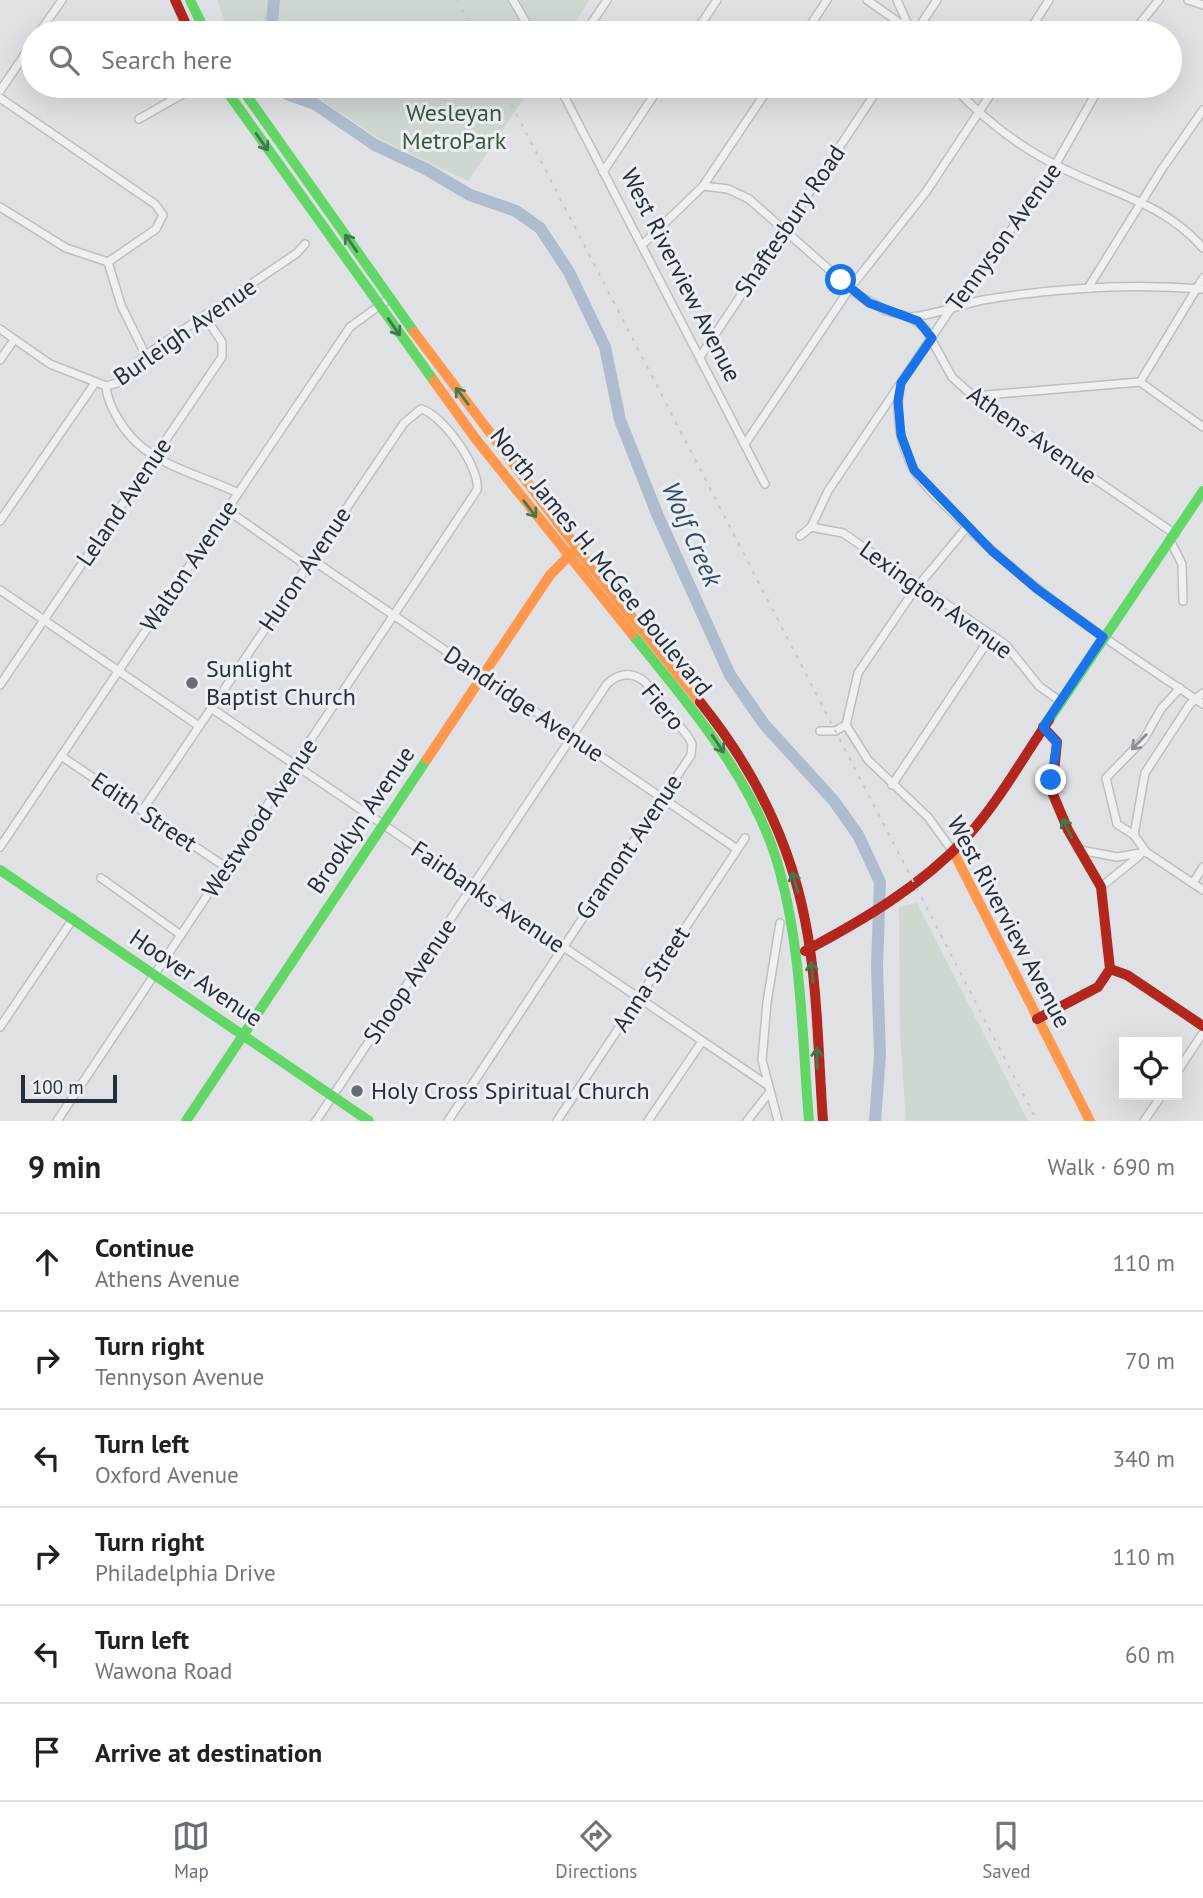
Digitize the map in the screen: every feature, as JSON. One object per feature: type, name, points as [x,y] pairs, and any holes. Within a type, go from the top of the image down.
[{"type":"main road","points":[[175,0],[185,21]]},
{"type":"main road","points":[[190,0],[200,21]]},
{"type":"main road","name":"North James H. McGee Boulevard","points":[[232,98],[475,438],[700,719],[746,789],[780,870],[796,956],[809,1121]]},
{"type":"main road","name":"North James H. McGee Boulevard","points":[[248,98],[390,298],[577,548],[716,721],[753,775],[788,858],[810,949],[823,1121]]},
{"type":"main road","points":[[796,956],[896,897],[954,853],[983,817],[1203,491]]},
{"type":"main road","name":"Brooklyn Avenue","points":[[186,1121],[556,566],[577,548]]},
{"type":"main road","points":[[1037,1019],[1098,987],[1110,969],[1101,887],[1052,792],[1057,743],[1043,727]]},
{"type":"main road","name":"West Riverview Avenue","points":[[954,853],[1090,1121]]},
{"type":"main road","name":"Hoover Avenue","points":[[0,870],[369,1121]]},
{"type":"main road","points":[[1110,969],[1127,975],[1203,1026]]},
{"type":"street","points":[[47,21],[62,0]]},
{"type":"street","points":[[513,0],[525,21]]},
{"type":"street","points":[[593,21],[607,0]]},
{"type":"street","points":[[703,21],[717,0]]},
{"type":"street","points":[[813,21],[827,0]]},
{"type":"street","points":[[867,0],[898,21]]},
{"type":"street","points":[[897,0],[908,21]]},
{"type":"street","points":[[921,21],[937,0]]},
{"type":"street","points":[[1036,21],[1049,0]]},
{"type":"street","points":[[1142,21],[1159,0]]},
{"type":"street","points":[[1188,0],[1203,5]]},
{"type":"street","points":[[0,91],[21,60]]},
{"type":"street","points":[[0,98],[155,204],[163,215],[162,221],[108,262]]},
{"type":"street","points":[[139,119],[176,98]]},
{"type":"street","name":"West Riverview Avenue","points":[[565,98],[765,484]]},
{"type":"street","points":[[603,172],[652,98]]},
{"type":"street","points":[[642,246],[704,186],[762,98]]},
{"type":"street","name":"Shaftesbury Road","points":[[700,357],[872,98]]},
{"type":"street","points":[[965,98],[1029,150],[1141,201],[1182,225],[1203,248]]},
{"type":"street","points":[[745,444],[850,288],[926,192],[988,98]]},
{"type":"street","name":"Tennyson Avenue","points":[[811,527],[828,491],[952,307],[1025,214],[1057,165],[1093,98]]},
{"type":"street","points":[[1088,288],[1141,201],[1203,110]]},
{"type":"street","name":"Athens Avenue","points":[[704,186],[740,194],[876,307],[910,317],[925,328],[951,377],[973,396],[1172,537]]},
{"type":"street","points":[[0,206],[66,248],[108,262]]},
{"type":"street","name":"Burleigh Avenue","points":[[0,521],[94,383],[106,386],[125,379],[146,356],[298,253],[305,243]]},
{"type":"street","points":[[108,262],[121,305],[146,356]]},
{"type":"street","points":[[1140,382],[1200,289],[1203,278]]},
{"type":"street","points":[[910,317],[936,314],[952,307],[1004,297],[1088,288],[1200,289]]},
{"type":"street","name":"Walton Avenue","points":[[0,847],[350,327],[390,298]]},
{"type":"street","name":"Leland Avenue","points":[[0,685],[222,357],[222,342],[205,317]]},
{"type":"street","points":[[0,329],[50,364],[94,383]]},
{"type":"street","points":[[0,360],[14,340]]},
{"type":"street","points":[[973,396],[1140,382],[1203,427]]},
{"type":"street","points":[[901,383],[899,424],[907,455],[922,480],[967,527],[1037,589],[1199,701]]},
{"type":"street","points":[[106,386],[106,396],[123,427],[153,458],[238,493]]},
{"type":"street","name":"Huron Avenue","points":[[142,810],[410,415],[421,409],[433,413],[456,442]]},
{"type":"street","name":"Westwood Avenue","points":[[57,1121],[477,490],[476,470],[456,442]]},
{"type":"street","name":"Dandridge Avenue","points":[[227,510],[394,616],[737,849]]},
{"type":"street","points":[[800,536],[811,527]]},
{"type":"street","name":"Lexington Avenue","points":[[811,527],[843,533],[992,635],[1018,657],[1039,686],[1060,701]]},
{"type":"street","points":[[820,731],[835,731],[846,725],[857,676],[920,586],[967,527]]},
{"type":"street","points":[[1172,537],[1182,564],[1183,601]]},
{"type":"street","points":[[0,590],[199,726]]},
{"type":"street","points":[[892,785],[992,635]]},
{"type":"street","name":"Shoop Avenue","points":[[316,1121],[607,684],[616,677],[627,674]]},
{"type":"street","name":"Fiero","points":[[627,674],[645,682],[689,738],[692,748]]},
{"type":"street","points":[[1180,688],[1160,709],[1144,738],[1106,778],[1117,824],[1134,835],[1146,852],[1202,887]]},
{"type":"street","points":[[1134,835],[1144,773],[1203,693]]},
{"type":"street","name":"Fairbanks Avenue","points":[[211,708],[766,1084]]},
{"type":"street","name":"West Riverview Avenue","points":[[846,725],[868,760],[928,817],[954,853]]},
{"type":"street","name":"Gramont Avenue","points":[[448,1121],[662,798],[692,748]]},
{"type":"street","name":"Edith Street","points":[[61,755],[227,868]]},
{"type":"street","name":"Anna Street","points":[[557,1121],[745,838]]},
{"type":"street","points":[[1080,850],[1117,857],[1146,852]]},
{"type":"street","points":[[1101,887],[1124,866],[1146,852]]},
{"type":"street","points":[[1193,883],[1203,867]]},
{"type":"street","points":[[101,878],[181,935]]},
{"type":"street","points":[[0,1027],[73,919]]},
{"type":"street","points":[[778,1121],[766,1084],[762,1060],[780,923]]},
{"type":"street","points":[[1182,1064],[1203,1032]]},
{"type":"street","points":[[648,1121],[701,1042]]},
{"type":"street","points":[[747,1121],[769,1093]]},
{"type":"street","points":[[1144,1121],[1158,1100]]},
{"type":"green space","name":"Wesleyan MetroPark","points":[[217,0],[590,0],[576,21],[225,21]]},
{"type":"green space","name":"Wesleyan MetroPark","points":[[319,98],[524,98],[468,181],[379,139]]},
{"type":"green space","points":[[917,903],[1028,1121],[906,1121],[900,1035],[899,907]]},
{"type":"waterway","name":"Wolf Creek","points":[[272,21],[274,0]]},
{"type":"waterway","name":"Wolf Creek","points":[[298,98],[315,104],[375,145],[426,169],[470,195],[516,211],[540,228],[569,272],[605,347],[620,420],[658,516],[730,675],[764,724],[834,801],[858,835],[880,882],[877,966],[880,1055],[875,1121]]},
{"type":"railway","points":[[457,0],[468,21]]},
{"type":"railway","points":[[508,98],[1037,1121]]},
{"type":"traffic: fast","points":[[190,0],[200,21]]},
{"type":"traffic: fast","points":[[232,98],[434,381]]},
{"type":"traffic: fast","points":[[248,98],[414,332]]},
{"type":"traffic: fast","points":[[1049,720],[1203,491]]},
{"type":"traffic: fast","points":[[632,634],[719,746],[755,807],[769,839],[780,872],[793,933],[809,1121]]},
{"type":"traffic: fast","points":[[186,1121],[427,759]]},
{"type":"traffic: fast","points":[[0,870],[369,1121]]},
{"type":"traffic: slow","points":[[414,332],[583,556],[700,702]]},
{"type":"traffic: slow","points":[[434,381],[475,438],[632,634]]},
{"type":"traffic: slow","points":[[427,759],[550,575],[573,552]]},
{"type":"traffic: slow","points":[[954,853],[1090,1121]]},
{"type":"traffic: jam","points":[[175,0],[185,21]]},
{"type":"traffic: jam","points":[[700,702],[736,751],[766,804],[798,890],[813,969],[823,1121]]},
{"type":"traffic: jam","points":[[805,951],[890,901],[948,856],[989,810],[1049,720]]},
{"type":"traffic: jam","points":[[1037,1019],[1098,987],[1110,969],[1101,887],[1068,830],[1052,792],[1057,742],[1043,727]]},
{"type":"traffic: jam","points":[[1110,969],[1127,975],[1203,1026]]},
{"type":"place","name":"Sunlight Baptist Church","points":[[192,683]]},
{"type":"place","name":"Holy Cross Spiritual Church","points":[[357,1091]]},
{"type":"route","points":[[841,280],[869,303],[918,321],[932,338],[901,383],[898,401],[901,435],[914,470],[992,551],[1059,606],[1103,637],[1043,727],[1057,743],[1051,780]]}]
